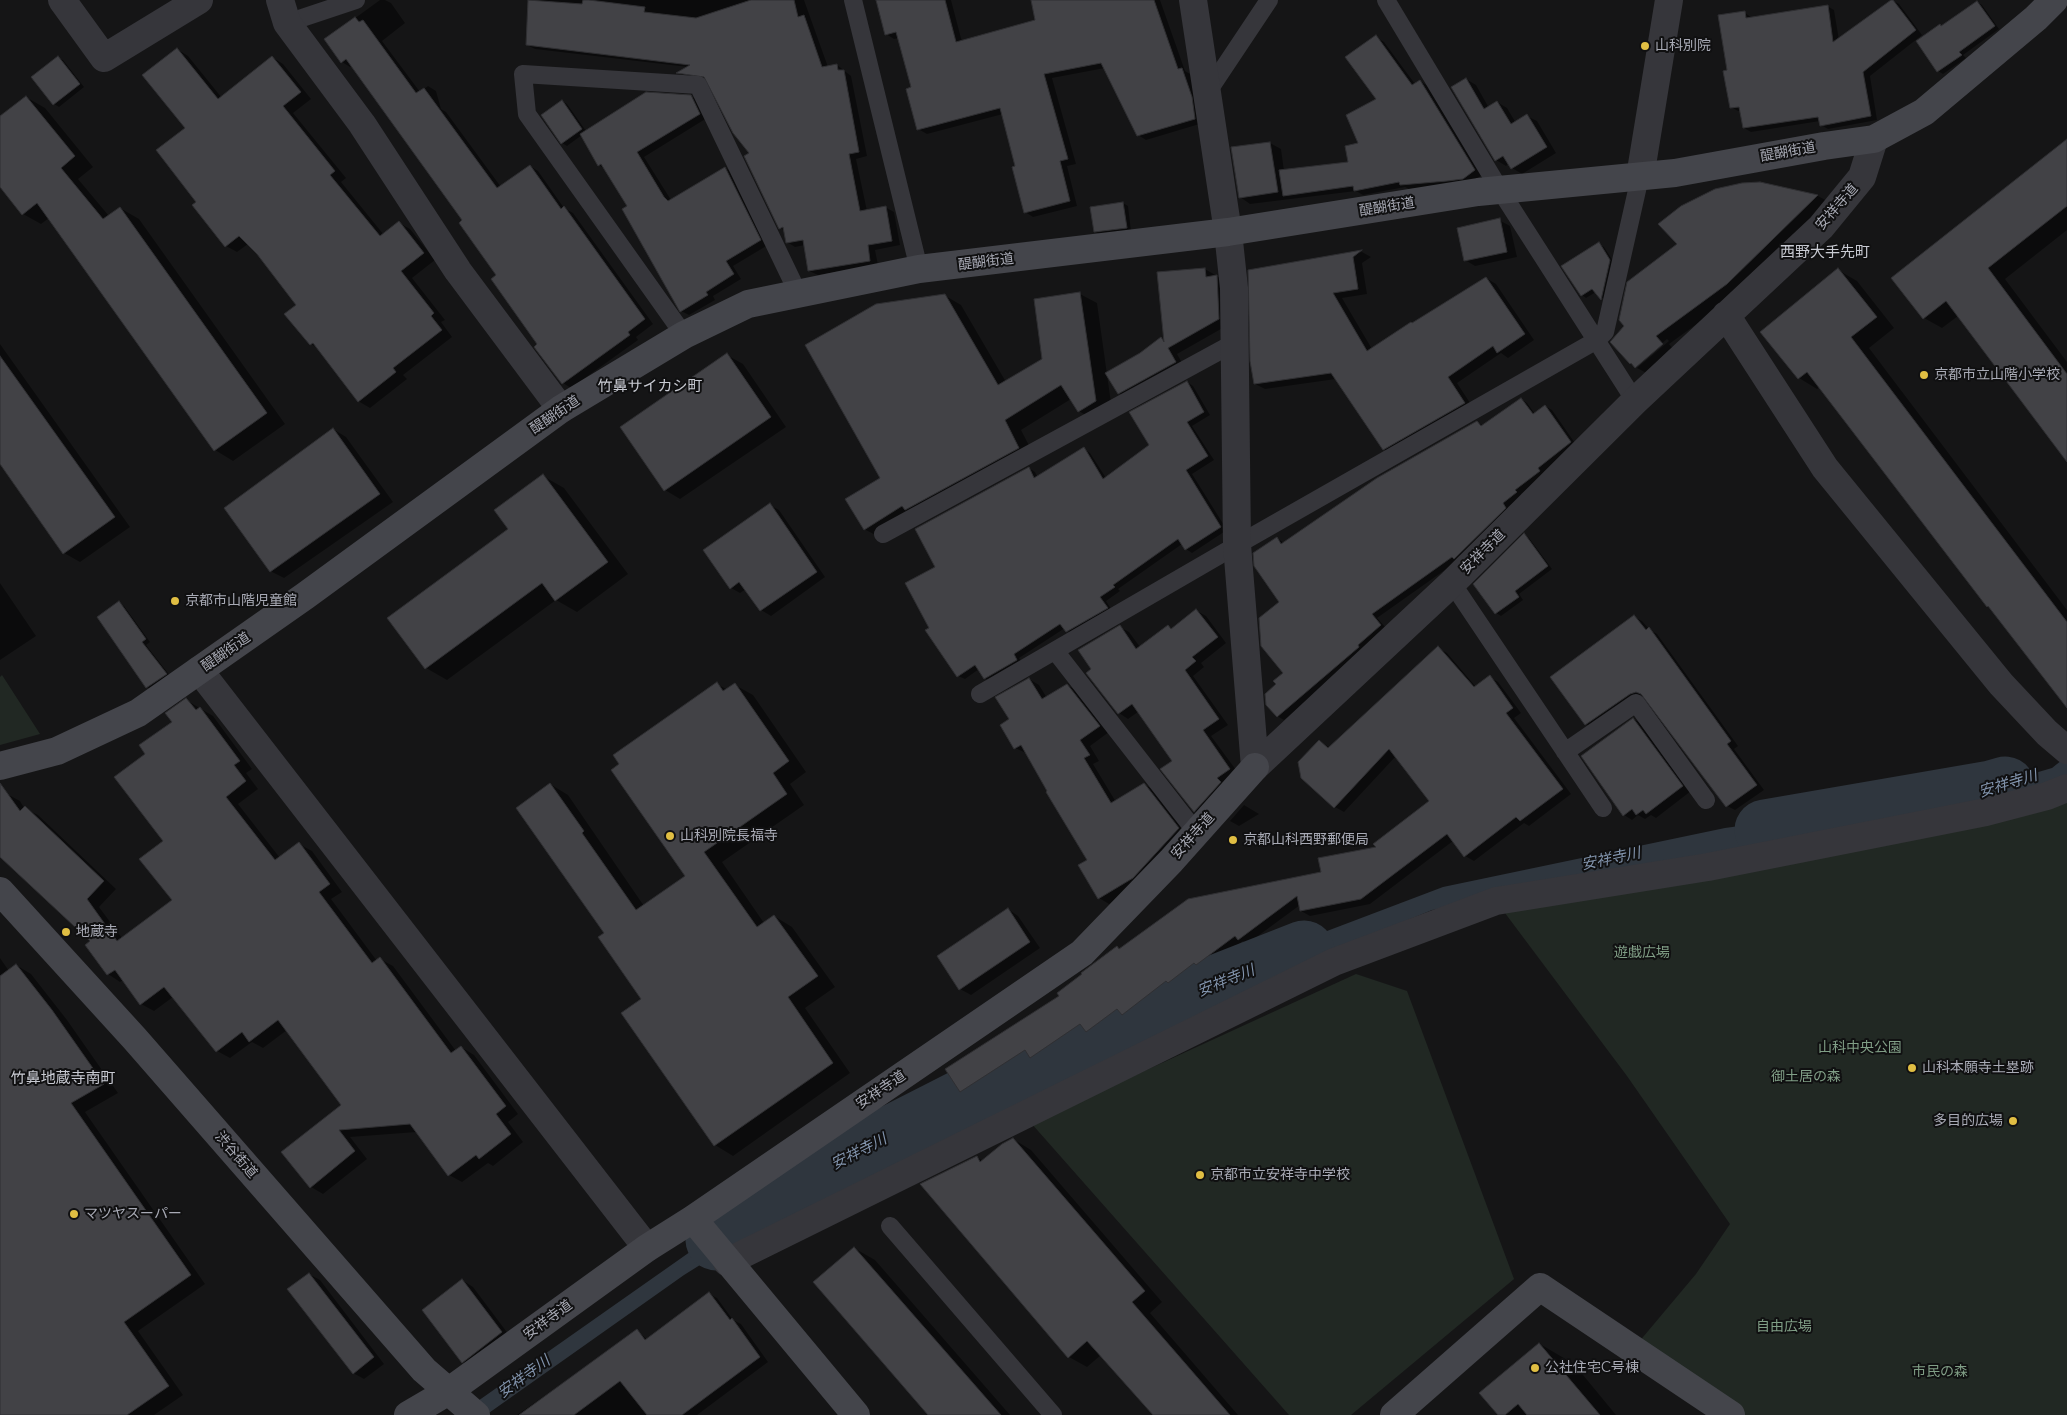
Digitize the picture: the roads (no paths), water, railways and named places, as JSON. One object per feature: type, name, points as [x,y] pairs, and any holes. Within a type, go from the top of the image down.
[{"type":"main road","name":"醍醐街道","points":[[0,766],[58,750],[138,713],[314,590],[561,409],[684,336],[748,304],[918,270],[1228,232],[1500,190],[1675,173],[1824,146],[1874,139],[1924,112],[2045,9]]},
{"type":"main road","name":"安祥寺道","points":[[408,1415],[461,1402],[647,1248],[693,1219],[1082,953],[1255,767]]},
{"type":"main road","name":"渋谷街道","points":[[0,891],[135,1039],[424,1370],[461,1402]]},
{"type":"main road","points":[[693,1219],[856,1415]]},
{"type":"main road","points":[[1394,1415],[1540,1288],[1731,1415]]},
{"type":"street","points":[[62,0],[104,58],[198,0]]},
{"type":"street","points":[[1193,0],[1228,232],[1234,288],[1237,545],[1255,767]]},
{"type":"street","points":[[1640,177],[1669,0]]},
{"type":"street","points":[[283,12],[362,124],[458,271],[561,409]]},
{"type":"street","name":"安祥寺道","points":[[1255,767],[1452,583],[1635,401],[1821,227],[1862,178],[1874,139]]},
{"type":"street","points":[[1726,315],[1826,468],[2001,684],[2046,733],[2067,750]]},
{"type":"street","points":[[199,670],[647,1248]]},
{"type":"street","points":[[727,1262],[1334,962],[1496,901],[1708,867],[1986,812],[2047,796],[2067,788]]},
{"type":"lane","points":[[283,12],[356,0]]},
{"type":"lane","points":[[852,0],[918,270]]},
{"type":"lane","points":[[1207,93],[1268,0]]},
{"type":"lane","points":[[1386,0],[1500,190],[1635,401]]},
{"type":"lane","points":[[684,336],[527,114],[523,74],[698,85],[798,293]]},
{"type":"lane","points":[[980,694],[1597,340],[1605,332],[1640,177]]},
{"type":"lane","points":[[884,534],[1234,343]]},
{"type":"lane","points":[[1452,583],[1603,808]]},
{"type":"lane","points":[[1056,652],[1196,832]]},
{"type":"lane","points":[[1565,752],[1636,703],[1706,800]]},
{"type":"lane","points":[[890,1226],[1053,1415]]},
{"type":"water","points":[[2067,756],[2067,774],[2065,776],[1965,812],[1432,910],[1202,1006],[812,1195],[684,1275],[486,1415],[458,1415],[761,1202],[964,1106],[1036,1076],[1327,931],[1443,887],[1725,828],[1791,819],[1877,814],[1977,790],[2052,768]]},
{"type":"waterway","name":"安祥寺川","points":[[1765,830],[2005,787]]},
{"type":"waterway","name":"安祥寺川","points":[[716,1240],[789,1188],[1090,1035],[1304,951]]},
{"type":"place","name":"山科別院","points":[[1645,46]]},
{"type":"place","name":"京都市立山階小学校","points":[[1924,375]]},
{"type":"place","name":"京都市山階児童館","points":[[175,601]]},
{"type":"place","name":"山科別院長福寺","points":[[670,836]]},
{"type":"place","name":"京都山科西野郵便局","points":[[1233,840]]},
{"type":"place","name":"地蔵寺","points":[[66,932]]},
{"type":"place","name":"山科本願寺土塁跡","points":[[1912,1068]]},
{"type":"place","name":"多目的広場","points":[[2013,1121]]},
{"type":"place","name":"京都市立安祥寺中学校","points":[[1200,1175]]},
{"type":"place","name":"マツヤスーパー","points":[[74,1214]]},
{"type":"place","name":"公社住宅C号棟","points":[[1535,1368]]},
{"type":"district","name":"西野大手先町","points":[[1825,253]]},
{"type":"district","name":"竹鼻サイカシ町","points":[[650,387]]},
{"type":"district","name":"竹鼻地蔵寺南町","points":[[63,1079]]},
{"type":"park label","name":"遊戯広場","points":[[1642,953]]},
{"type":"park label","name":"山科中央公園","points":[[1860,1048]]},
{"type":"park label","name":"御土居の森","points":[[1806,1077]]},
{"type":"park label","name":"自由広場","points":[[1784,1327]]},
{"type":"park label","name":"市民の森","points":[[1940,1372]]}]
